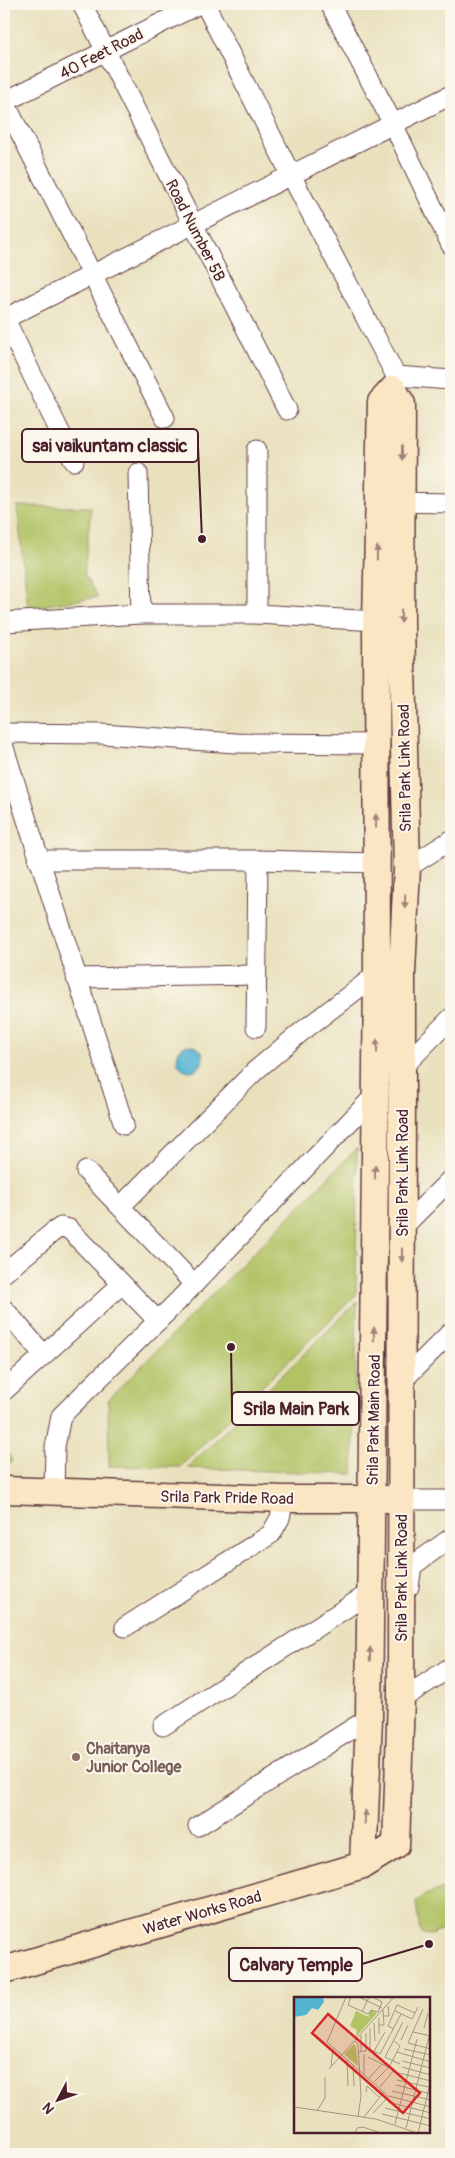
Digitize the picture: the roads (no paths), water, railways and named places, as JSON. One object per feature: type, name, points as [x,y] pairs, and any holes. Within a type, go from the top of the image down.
[{"type":"street","name":"Road Number 5B","points":[[82,4],[286,410]]},
{"type":"street","name":"40 Feet Road","points":[[4,102],[199,4]]},
{"type":"street","points":[[205,4],[395,383],[451,380]]},
{"type":"street","points":[[330,4],[393,124],[451,245]]},
{"type":"street","points":[[74,461],[4,318],[451,95]]},
{"type":"street","points":[[4,102],[165,418]]},
{"type":"street","name":"Srila Park Link Road","points":[[395,383],[402,404],[376,621],[375,744],[376,863],[402,1068],[401,1698],[396,1845]]},
{"type":"street","points":[[257,450],[257,614]]},
{"type":"street","points":[[138,473],[141,614]]},
{"type":"street","points":[[390,502],[451,502]]},
{"type":"street","name":"Srila Park Link Road","points":[[390,502],[401,625],[407,868],[390,973]]},
{"type":"street","points":[[4,622],[141,614],[257,614],[376,621]]},
{"type":"street","points":[[4,733],[101,734],[236,743],[375,744]]},
{"type":"street","points":[[4,748],[38,860],[124,1125]]},
{"type":"street","points":[[407,868],[451,840]]},
{"type":"street","points":[[38,860],[258,860],[376,863]]},
{"type":"street","points":[[256,1027],[258,860]]},
{"type":"street","points":[[120,1206],[255,1071],[300,1033],[390,973]]},
{"type":"street","name":"Srila Park Main Road","points":[[363,1865],[370,1718],[376,1095],[390,973]]},
{"type":"street","points":[[76,978],[256,975]]},
{"type":"street","points":[[54,1492],[55,1447],[61,1416],[158,1321],[402,1068],[449,1025]]},
{"type":"street","points":[[86,1171],[193,1284]]},
{"type":"street","points":[[402,1228],[451,1179]]},
{"type":"street","points":[[4,1273],[53,1232],[61,1228],[69,1229],[158,1321]]},
{"type":"street","points":[[4,1391],[122,1284]]},
{"type":"street","points":[[4,1309],[44,1354]]},
{"type":"street","points":[[402,1382],[451,1332]]},
{"type":"street","name":"Srila Park Pride Road","points":[[4,1490],[284,1499],[451,1500]]},
{"type":"street","points":[[125,1626],[271,1534],[280,1518],[284,1499]]},
{"type":"street","points":[[451,1538],[412,1566],[409,1585],[411,1694],[451,1668]]},
{"type":"street","points":[[163,1726],[371,1592]]},
{"type":"street","points":[[198,1826],[370,1718]]},
{"type":"street","name":"Water Works Road","points":[[4,1970],[363,1865],[396,1845]]},
{"type":"water","points":[[190,1045],[199,1049],[203,1058],[199,1067],[190,1071],[181,1067],[177,1058],[181,1049]]},
{"type":"place","name":"sai vaikuntam classic","points":[[202,539]]},
{"type":"place","name":"Srila Main Park","points":[[231,1347]]},
{"type":"place","name":"Chaitanya Junior College","points":[[76,1757]]},
{"type":"place","name":"Calvary Temple","points":[[429,1944]]}]
